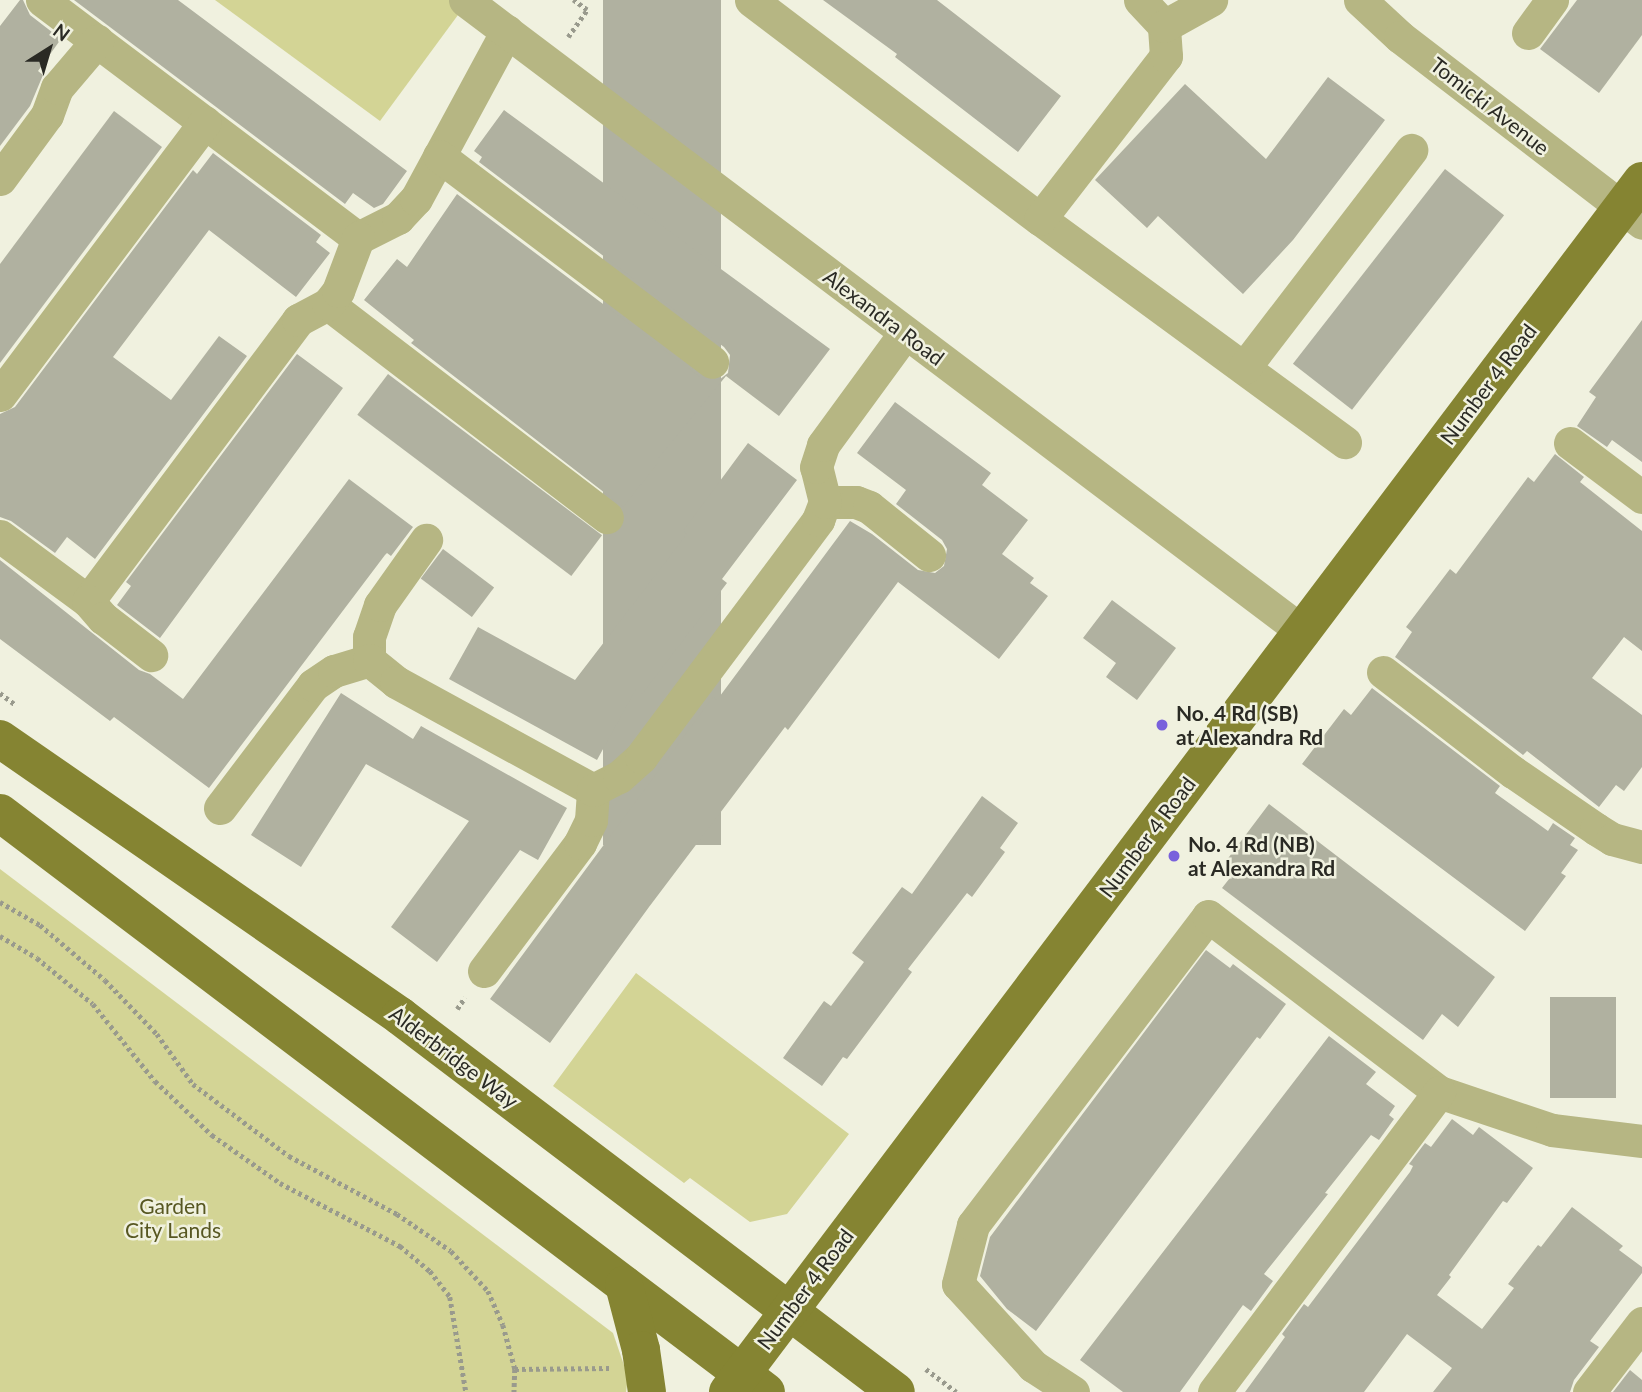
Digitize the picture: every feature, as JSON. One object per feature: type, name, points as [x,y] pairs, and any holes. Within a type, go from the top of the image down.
[{"type":"main road","name":"Number 4 Road","points":[[745,1386],[789,1310],[1303,632],[1635,204]]},
{"type":"main road","name":"Alderbridge Way","points":[[0,739],[400,1016],[896,1392]]},
{"type":"main road","points":[[0,813],[624,1285],[745,1386]]},
{"type":"main road","points":[[624,1285],[641,1350],[647,1392]]},
{"type":"street","points":[[42,0],[358,238]]},
{"type":"street","name":"Alexandra Road","points":[[465,0],[1303,632]]},
{"type":"street","points":[[751,0],[1041,219],[1345,442]]},
{"type":"street","points":[[1041,219],[1166,56],[1164,26],[1140,0]]},
{"type":"street","points":[[1164,26],[1211,0]]},
{"type":"street","name":"Tomicki Avenue","points":[[1360,0],[1400,37],[1635,204]]},
{"type":"street","points":[[1528,33],[1552,0]]},
{"type":"street","points":[[88,601],[298,320],[328,304],[338,291],[358,238],[398,218],[416,199],[508,31]]},
{"type":"street","points":[[0,179],[47,115],[58,88],[97,41]]},
{"type":"street","points":[[0,395],[205,122]]},
{"type":"street","points":[[1244,368],[1411,150]]},
{"type":"street","points":[[439,156],[712,362]]},
{"type":"street","points":[[328,304],[607,517]]},
{"type":"street","points":[[593,790],[619,777],[641,757],[818,520],[825,502],[817,467],[823,445],[905,333]]},
{"type":"street","points":[[1570,443],[1642,497]]},
{"type":"street","points":[[825,502],[856,502],[869,507],[929,555]]},
{"type":"street","points":[[0,536],[88,601],[103,618],[151,655]]},
{"type":"street","points":[[369,660],[369,638],[380,605],[426,540]]},
{"type":"street","points":[[369,660],[396,682],[593,790]]},
{"type":"street","points":[[220,808],[313,685],[334,671],[369,660]]},
{"type":"street","points":[[1383,672],[1513,772],[1596,829],[1612,839],[1642,847]]},
{"type":"street","points":[[484,971],[580,843],[591,820],[593,790]]},
{"type":"street","points":[[1073,1392],[1033,1366],[958,1284],[973,1225],[1208,916],[1439,1092],[1552,1130],[1642,1141]]},
{"type":"street","points":[[1214,1392],[1439,1092]]},
{"type":"street","points":[[1589,1392],[1642,1323]]},
{"type":"path","points":[[561,46],[587,10],[573,0]]},
{"type":"path","points":[[0,902],[40,925],[105,980],[157,1034],[193,1084],[289,1156],[397,1214],[451,1251],[488,1291],[503,1325],[515,1369],[514,1392]]},
{"type":"path","points":[[0,936],[37,958],[93,1004],[155,1081],[212,1135],[280,1183],[400,1245],[430,1272],[450,1297],[466,1392]]},
{"type":"green space","points":[[215,0],[469,0],[380,121]]},
{"type":"green space","name":"Garden City Lands","points":[[0,869],[613,1333],[628,1377],[626,1392],[0,1392]]},
{"type":"green space","points":[[636,973],[849,1134],[787,1214],[750,1222],[690,1178],[684,1183],[553,1086]]},
{"type":"building","points":[[20,0],[23,0],[30,15],[61,39],[38,71],[43,75],[30,106],[0,146],[0,26]]},
{"type":"building","points":[[74,0],[178,0],[407,171],[383,204],[374,208],[353,193],[345,204]]},
{"type":"building","points":[[603,0],[721,0],[721,845],[603,845]]},
{"type":"building","points":[[823,0],[937,0],[1061,96],[1018,152],[895,57],[897,54]]},
{"type":"building","points":[[1577,0],[1642,0],[1642,35],[1599,93],[1540,49]]},
{"type":"building","points":[[1328,77],[1385,120],[1293,240],[1243,294],[1158,216],[1147,228],[1095,180],[1185,84],[1266,159]]},
{"type":"building","points":[[504,110],[830,349],[779,416],[726,376],[656,461],[658,463],[623,507],[411,343],[414,340],[364,300],[397,259],[407,267],[457,194],[700,377],[719,380],[728,373],[730,355],[724,347],[479,162],[482,157],[474,151]]},
{"type":"building","points":[[114,111],[162,147],[0,363],[0,264]]},
{"type":"building","points":[[213,153],[321,235],[316,242],[330,253],[296,297],[209,230],[113,357],[171,400],[219,336],[247,356],[95,559],[67,537],[55,553],[11,521],[0,517],[0,414],[15,407],[193,170],[197,174]]},
{"type":"building","points":[[1445,169],[1504,215],[1352,410],[1293,364]]},
{"type":"building","points":[[1642,320],[1642,462],[1612,440],[1607,447],[1577,426],[1596,397],[1589,392]]},
{"type":"building","points":[[297,354],[343,388],[160,638],[117,605],[131,586],[126,582]]},
{"type":"building","points":[[388,374],[602,535],[571,576],[357,415]]},
{"type":"building","points":[[895,402],[991,473],[982,485],[1028,520],[1002,554],[1034,578],[1030,583],[1048,596],[999,659],[898,582],[788,730],[785,727],[649,907],[550,1043],[490,999],[713,697],[717,700],[850,521],[872,534],[918,570],[935,573],[944,566],[947,549],[942,540],[896,504],[906,490],[857,453]]},
{"type":"building","points":[[748,443],[797,480],[722,579],[727,583],[642,694],[636,689],[597,760],[449,679],[478,627],[575,680],[687,534],[683,531]]},
{"type":"building","points":[[1555,454],[1584,477],[1580,482],[1642,531],[1642,651],[1624,637],[1592,678],[1642,715],[1642,767],[1624,791],[1616,785],[1599,807],[1527,751],[1523,755],[1395,657],[1412,632],[1406,627],[1450,569],[1456,574],[1528,477],[1534,482]]},
{"type":"building","points":[[349,479],[413,527],[391,556],[387,553],[385,555],[209,788],[114,717],[110,721],[0,639],[0,560],[139,670],[150,674],[183,699]]},
{"type":"building","points":[[443,549],[494,588],[472,617],[421,579]]},
{"type":"building","points":[[1112,600],[1176,648],[1137,700],[1106,677],[1116,663],[1083,638]]},
{"type":"building","points":[[1372,688],[1500,786],[1495,793],[1548,831],[1553,823],[1575,838],[1570,845],[1578,850],[1561,873],[1566,876],[1525,931],[1302,764],[1344,709],[1351,715]]},
{"type":"building","points":[[341,693],[413,739],[421,726],[567,808],[538,860],[520,850],[437,962],[391,927],[469,821],[366,764],[301,867],[251,835]]},
{"type":"building","points":[[982,796],[1018,823],[1000,848],[1005,852],[972,897],[967,893],[908,969],[912,972],[847,1059],[843,1057],[822,1086],[783,1058],[824,1001],[831,1006],[864,962],[852,953],[902,887],[912,894]]},
{"type":"building","points":[[1269,804],[1495,977],[1458,1027],[1442,1014],[1423,1040],[1222,888],[1237,869],[1226,861]]},
{"type":"building","points":[[1206,950],[1230,968],[1233,964],[1286,1004],[1260,1039],[1257,1037],[1036,1331],[1007,1309],[980,1276],[990,1237]]},
{"type":"building","points":[[1550,997],[1616,997],[1616,1098],[1550,1098]]},
{"type":"building","points":[[1329,1036],[1376,1072],[1366,1084],[1395,1106],[1389,1115],[1394,1119],[1379,1140],[1371,1135],[1325,1193],[1328,1194],[1264,1274],[1273,1281],[1251,1311],[1243,1305],[1180,1392],[1123,1392],[1080,1360]]},
{"type":"building","points":[[1452,1119],[1473,1135],[1479,1127],[1533,1168],[1507,1203],[1503,1201],[1437,1295],[1482,1329],[1514,1288],[1508,1284],[1572,1207],[1623,1246],[1619,1250],[1642,1267],[1642,1273],[1590,1341],[1599,1347],[1574,1380],[1570,1392],[1433,1392],[1452,1368],[1407,1334],[1364,1392],[1245,1392],[1285,1337],[1282,1334],[1304,1304],[1308,1307],[1410,1172],[1413,1166],[1409,1164],[1425,1143],[1431,1147]]},
{"type":"building","points":[[1630,1370],[1642,1380],[1642,1392],[1613,1392]]},
{"type":"place","name":"No. 4 Rd (SB) at Alexandra Rd","points":[[1162,725]]},
{"type":"place","name":"No. 4 Rd (NB) at Alexandra Rd","points":[[1174,856]]}]
